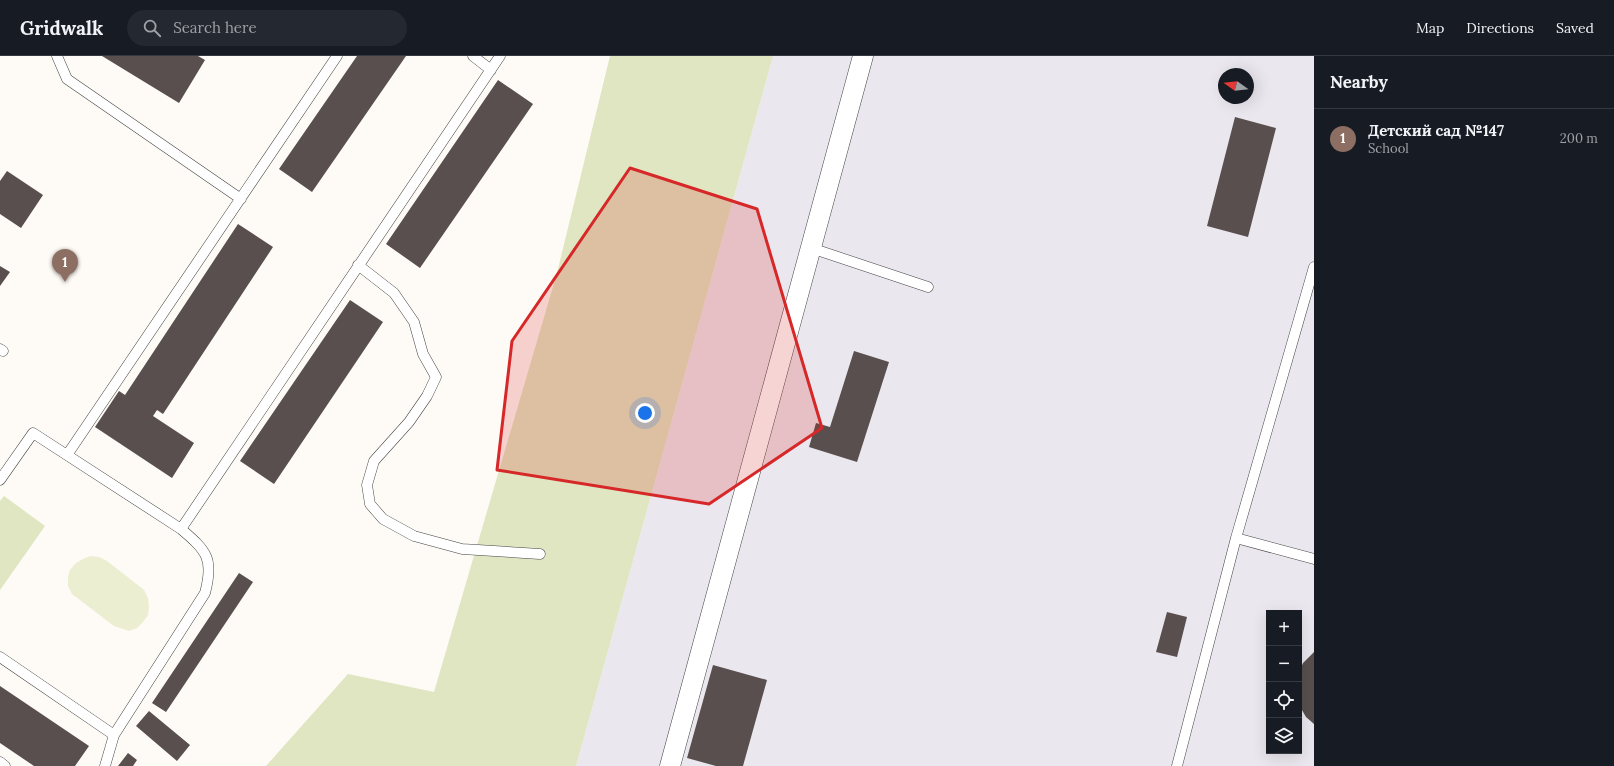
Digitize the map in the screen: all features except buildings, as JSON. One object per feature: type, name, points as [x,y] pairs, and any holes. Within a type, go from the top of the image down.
[{"type":"street","points":[[670,766],[863,56]]},
{"type":"lane","points":[[57,56],[67,79],[241,199]]},
{"type":"lane","points":[[68,455],[337,56]]},
{"type":"lane","points":[[473,56],[491,70]]},
{"type":"lane","points":[[182,529],[358,265],[500,56]]},
{"type":"lane","points":[[811,248],[928,287]]},
{"type":"lane","points":[[358,265],[394,293],[414,322],[423,354],[436,377],[427,396],[409,422],[374,461],[367,484],[370,504],[383,519],[414,536],[462,549],[540,554]]},
{"type":"lane","points":[[1177,766],[1236,538],[1314,267]]},
{"type":"lane","points":[[0,480],[33,433],[182,529],[199,544],[207,557],[209,577],[205,593],[114,735],[105,766]]},
{"type":"lane","points":[[1236,538],[1314,559]]},
{"type":"lane","points":[[0,657],[114,735]]},
{"type":"lane","points":[[0,762],[6,766]]},
{"type":"highlighted area","points":[[630,168],[757,209],[822,428],[709,504],[497,470],[512,341]]},
{"type":"shaded area","points":[[773,56],[1314,56],[1314,766],[576,766]]},
{"type":"green space","points":[[610,56],[773,56],[576,766],[266,766],[348,674],[434,692],[557,273]]},
{"type":"green space","points":[[4,496],[45,526],[0,590],[0,501]]},
{"type":"green space","points":[[91,556],[99,557],[107,561],[144,590],[148,598],[148,615],[137,628],[129,631],[114,626],[72,594],[68,586],[70,570],[76,563]]},
{"type":"place","name":"Детский сад №147","points":[[65,282]]}]
